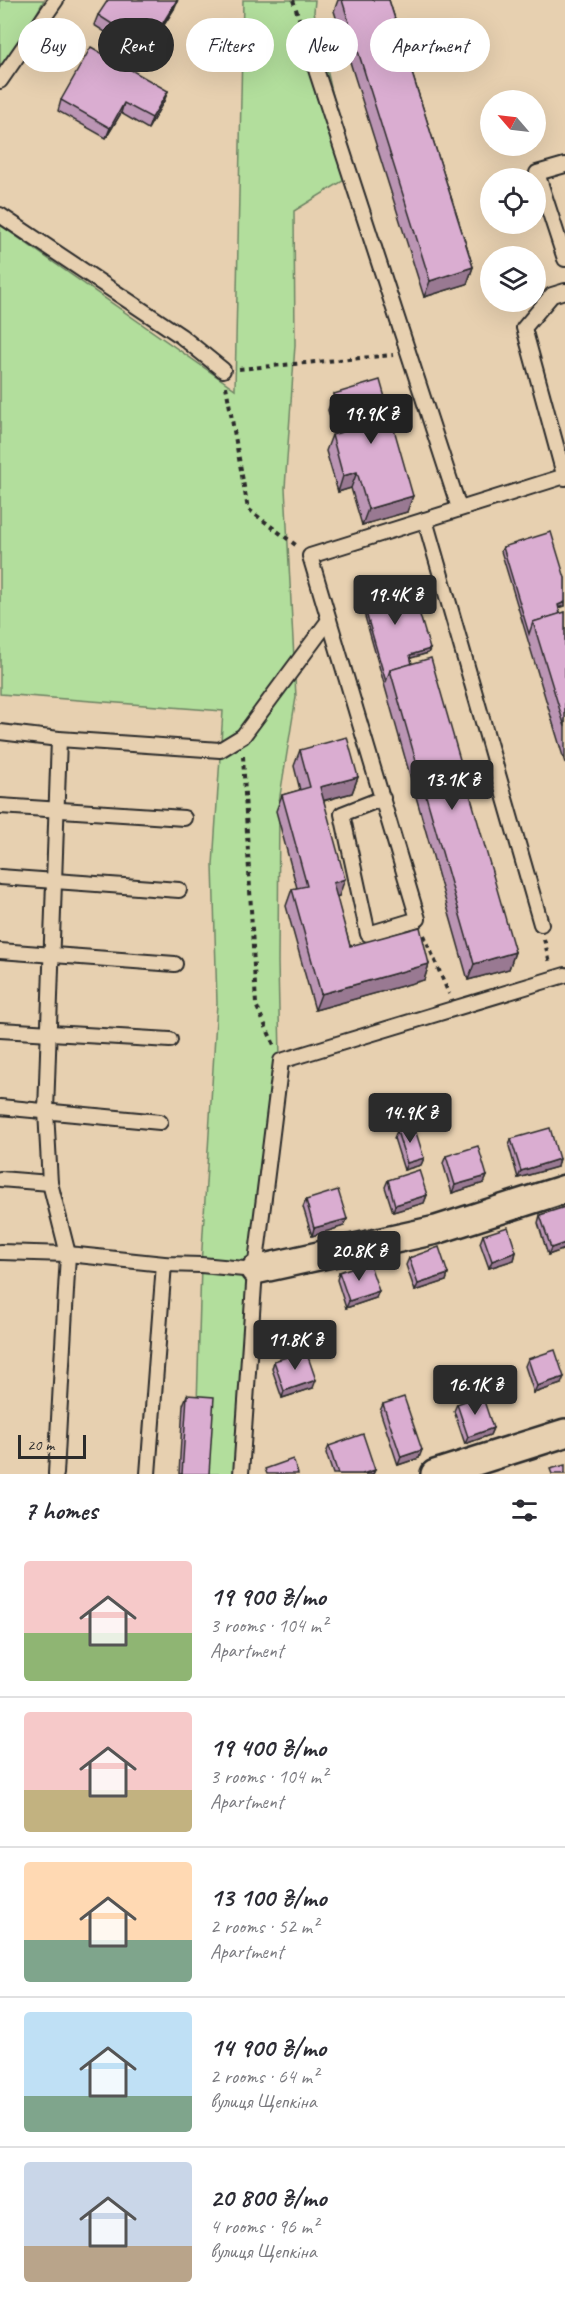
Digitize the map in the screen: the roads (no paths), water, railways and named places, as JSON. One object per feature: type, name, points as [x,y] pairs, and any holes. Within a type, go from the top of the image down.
[{"type":"street","points":[[255,1270],[436,1230],[565,1189]]},
{"type":"street","points":[[435,1474],[565,1432]]},
{"type":"lane","points":[[0,81],[56,0]]},
{"type":"lane","points":[[317,72],[459,508]]},
{"type":"lane","points":[[565,165],[537,174],[565,259]]},
{"type":"lane","points":[[0,215],[181,336],[223,370]]},
{"type":"lane","points":[[383,798],[342,814],[368,934],[418,919],[383,798],[310,556],[565,476],[524,327],[552,295],[565,291]]},
{"type":"lane","points":[[425,520],[541,924]]},
{"type":"lane","points":[[0,732],[59,739],[220,750],[243,736],[329,620]]},
{"type":"lane","points":[[56,1474],[68,1254],[50,1183],[46,1111],[59,739]]},
{"type":"lane","points":[[0,806],[184,819]]},
{"type":"lane","points":[[0,877],[179,890]]},
{"type":"lane","points":[[0,951],[175,964]]},
{"type":"lane","points":[[241,1474],[255,1270],[281,1061],[560,977]]},
{"type":"lane","points":[[0,1030],[170,1040]]},
{"type":"lane","points":[[0,1107],[160,1122]]},
{"type":"lane","points":[[0,1179],[50,1183]]},
{"type":"lane","points":[[0,1252],[68,1254],[255,1270]]},
{"type":"lane","points":[[148,1474],[164,1264]]}]
